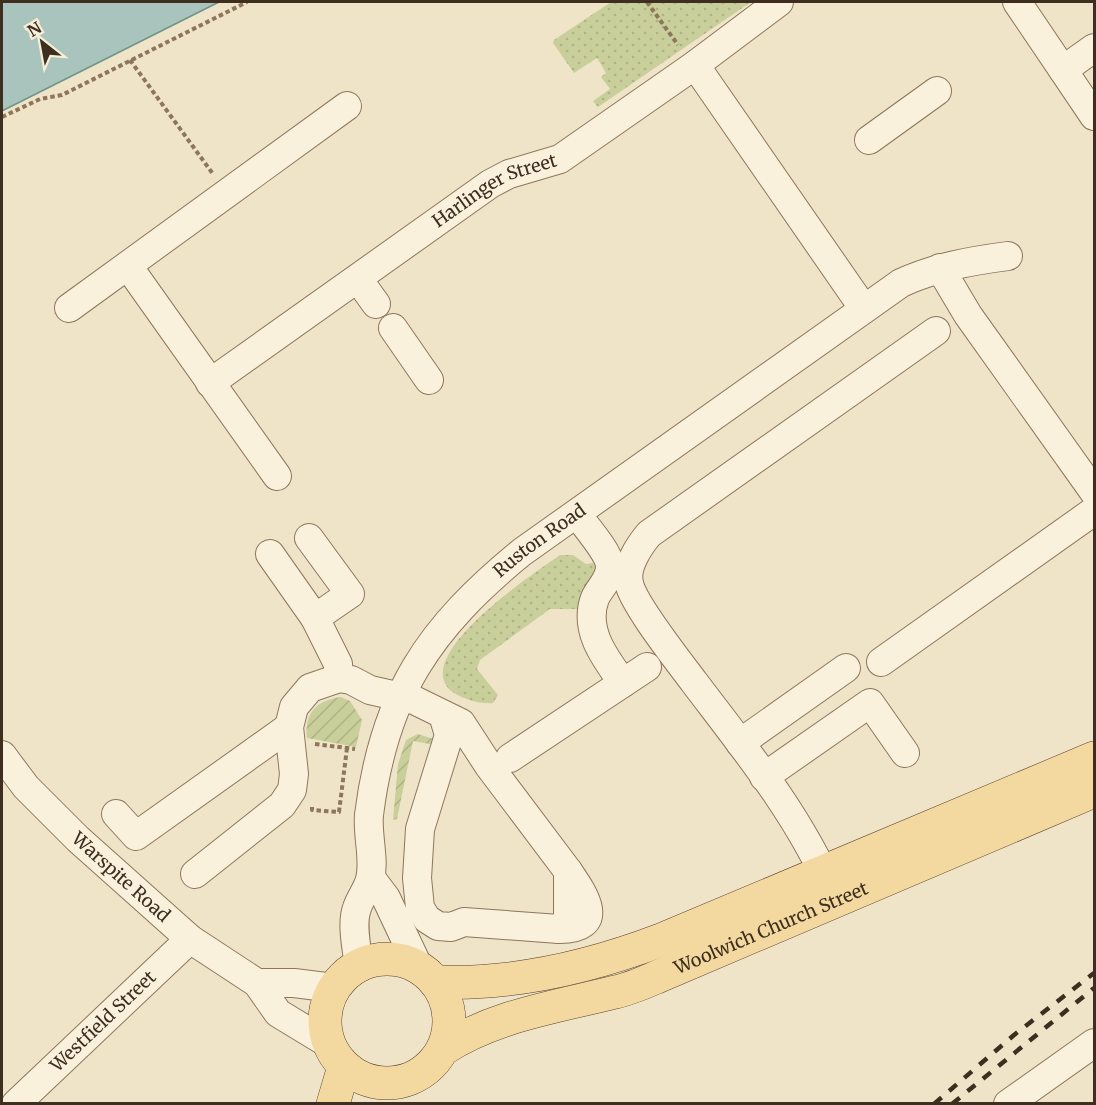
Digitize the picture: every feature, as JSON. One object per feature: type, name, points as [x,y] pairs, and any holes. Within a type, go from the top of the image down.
[{"type":"main road","name":"Woolwich Church Street","points":[[334,988],[345,976],[377,960],[397,960],[427,974],[534,975],[603,961],[661,940],[1095,758]]},
{"type":"main road","name":"Woolwich Church Street","points":[[443,1048],[484,1026],[561,1004],[618,992],[1095,791]]},
{"type":"main road","name":"Woolwich Church Street","points":[[337,1056],[356,1076],[381,1083],[413,1076],[433,1063],[449,1035],[450,1019],[448,1007],[427,974]]},
{"type":"main road","points":[[333,1104],[337,1056],[326,1015],[334,988]]},
{"type":"main road","points":[[398,1104],[413,1076]]},
{"type":"street","name":"Harlinger Street","points":[[210,383],[490,184],[504,168],[560,159],[690,59],[779,2]]},
{"type":"street","points":[[1017,2],[1095,116]]},
{"type":"street","points":[[1063,70],[1095,48]]},
{"type":"street","points":[[690,59],[864,309]]},
{"type":"street","points":[[869,140],[937,91]]},
{"type":"street","points":[[69,308],[348,106]]},
{"type":"street","name":"Ruston Road","points":[[359,967],[356,910],[371,878],[369,817],[387,729],[399,696],[437,635],[473,594],[522,552],[901,283],[940,268],[1008,256]]},
{"type":"street","points":[[128,266],[277,476]]},
{"type":"street","points":[[940,268],[968,315],[1095,492]]},
{"type":"street","points":[[358,279],[376,304]]},
{"type":"street","points":[[393,328],[429,380]]},
{"type":"street","points":[[836,902],[815,855],[764,777],[663,641],[631,589],[629,573],[641,544],[664,523],[936,331]]},
{"type":"street","points":[[881,662],[1095,511]]},
{"type":"street","points":[[577,514],[606,555],[610,565],[606,582],[596,597],[592,616],[593,630],[596,643],[623,683]]},
{"type":"street","points":[[309,538],[350,594],[315,618]]},
{"type":"street","points":[[270,554],[315,618],[338,664],[339,678]]},
{"type":"street","points":[[510,758],[647,667]]},
{"type":"street","points":[[740,743],[846,668]]},
{"type":"street","points":[[195,874],[282,805],[292,790],[294,774],[297,735],[294,707],[310,688],[339,678],[425,704],[460,723],[489,766],[568,871],[567,920],[559,929],[464,922],[451,927],[438,926],[427,919],[420,908],[417,878],[420,829],[448,735],[443,715]]},
{"type":"street","points":[[764,777],[870,703],[905,753]]},
{"type":"street","points":[[116,814],[136,836],[297,735]]},
{"type":"street","name":"Warspite Road","points":[[2,755],[26,787],[78,839],[190,939],[257,983],[278,1013],[337,1056]]},
{"type":"street","points":[[371,878],[386,898],[427,974]]},
{"type":"street","name":"Westfield Street","points":[[16,1104],[190,939]]},
{"type":"street","points":[[257,983],[294,983],[334,988]]},
{"type":"street","points":[[1008,1104],[1095,1043]]},
{"type":"path","points":[[2,117],[40,99],[62,95],[248,2]]},
{"type":"path","points":[[647,2],[690,59]]},
{"type":"path","points":[[130,60],[220,184]]},
{"type":"path","points":[[297,735],[359,750]]},
{"type":"path","points":[[313,798],[312,810],[339,812],[347,748]]},
{"type":"green space","points":[[611,2],[751,2],[598,107],[593,101],[610,89],[601,77],[606,73],[597,58],[574,73],[553,43],[554,40]]},
{"type":"green space","points":[[560,555],[573,555],[586,564],[593,563],[596,568],[579,609],[550,609],[480,660],[477,669],[498,695],[493,703],[470,700],[450,690],[443,674],[448,656],[462,636],[505,595]]},
{"type":"green space","points":[[341,697],[350,701],[362,720],[356,747],[307,738],[308,722],[313,710],[325,701]]},
{"type":"green space","points":[[418,734],[440,741],[435,745],[413,741],[397,819],[393,820],[398,764],[406,740]]},
{"type":"water","points":[[2,2],[219,2],[2,111]]},
{"type":"railway","points":[[934,1104],[1014,1035],[1094,973]]},
{"type":"railway","points":[[952,1104],[1094,988]]}]
